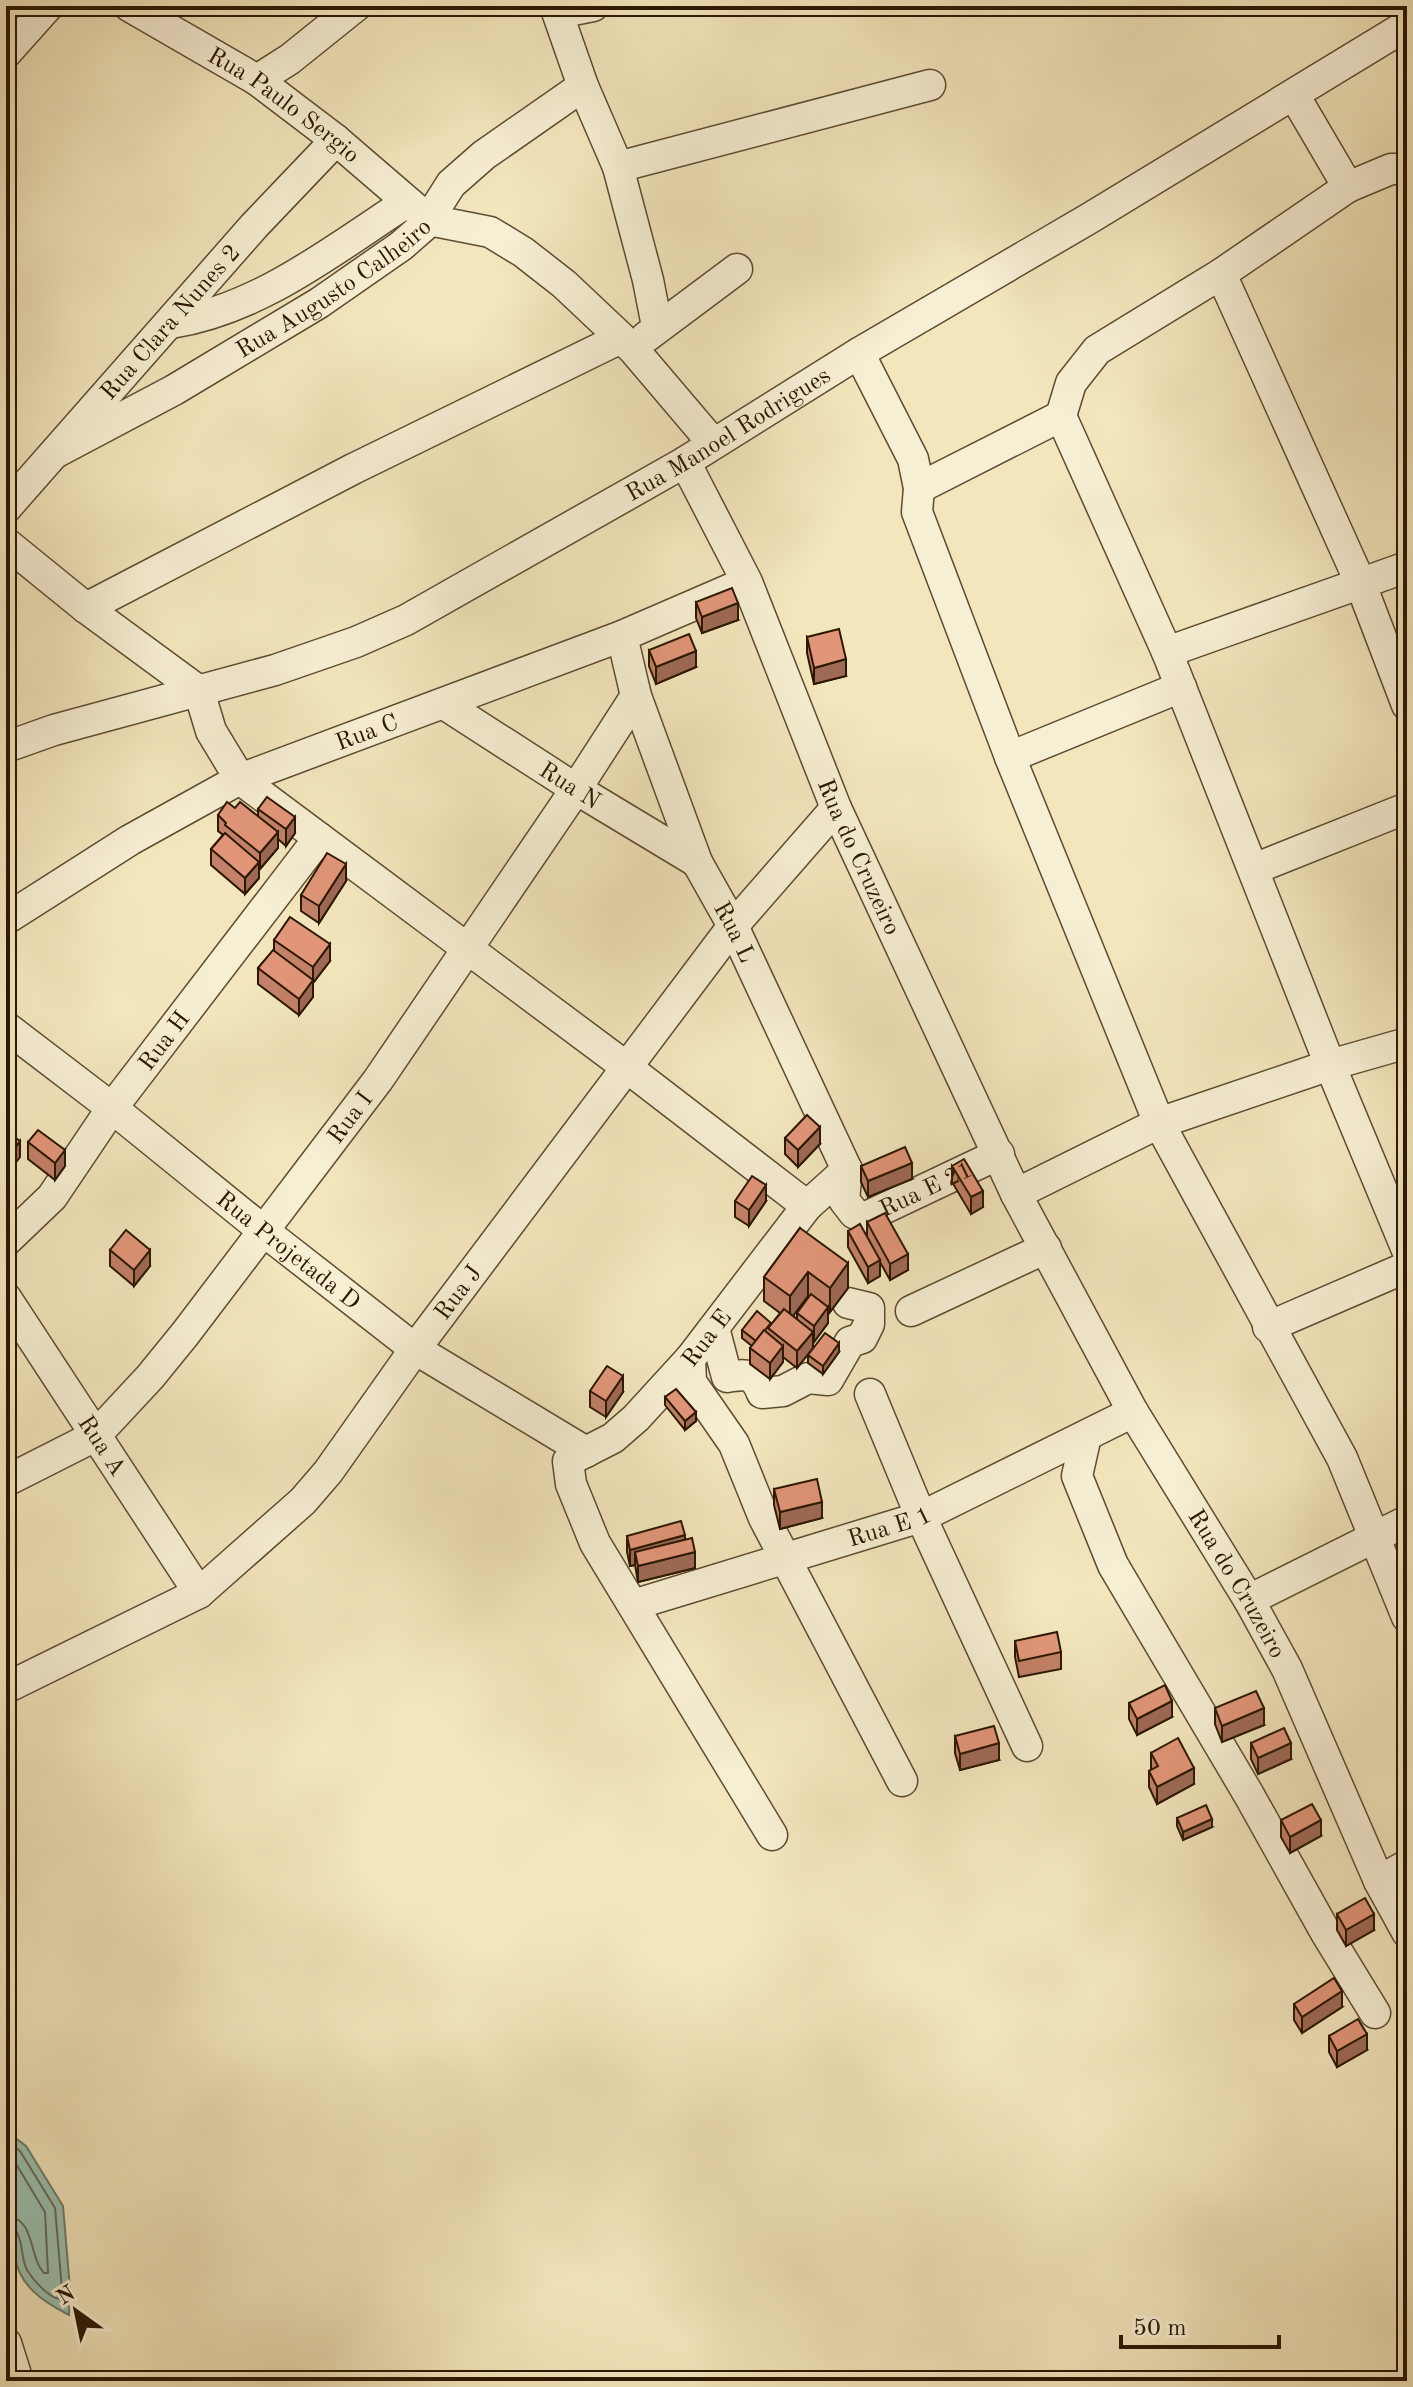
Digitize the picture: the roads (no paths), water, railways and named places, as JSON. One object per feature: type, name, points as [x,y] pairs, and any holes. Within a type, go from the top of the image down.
[{"type":"street","points":[[6,53],[48,6]]},
{"type":"street","name":"Rua Paulo Sergio","points":[[129,6],[257,80],[336,140],[418,211]]},
{"type":"street","points":[[257,80],[290,59],[356,6]]},
{"type":"street","points":[[593,6],[556,10],[583,86],[618,167],[657,326]]},
{"type":"street","name":"Rua Manoel Rodrigues","points":[[6,747],[54,730],[288,666],[406,620],[685,462],[712,442],[859,353],[1407,25]]},
{"type":"street","points":[[618,167],[930,85]]},
{"type":"street","name":"Rua Augusto Calheiro","points":[[55,453],[174,390],[319,303],[401,246],[418,211],[439,199],[464,172],[583,86]]},
{"type":"street","points":[[1294,95],[1348,187]]},
{"type":"street","name":"Rua Clara Nunes 2","points":[[6,508],[254,226],[336,140]]},
{"type":"street","points":[[1407,172],[1391,169],[1348,187],[1221,274],[1097,350],[1071,383],[1061,416],[1167,652],[1330,1065],[1407,1250]]},
{"type":"street","points":[[171,323],[194,319],[255,297],[418,211],[505,239],[564,284],[627,344],[712,442]]},
{"type":"street","points":[[86,608],[353,469],[627,344],[737,269]]},
{"type":"street","points":[[1221,274],[1360,582],[1407,705]]},
{"type":"street","points":[[859,353],[908,447],[919,488],[917,512],[1010,757],[1159,1123],[1342,1458],[1407,1617]]},
{"type":"street","points":[[919,488],[1061,416]]},
{"type":"street","name":"Rua do Cruzeiro","points":[[685,462],[747,582],[836,808],[1016,1194],[1133,1412],[1249,1600],[1287,1669],[1379,1881],[1407,1932]]},
{"type":"street","points":[[6,543],[86,608],[199,691],[211,731],[240,779],[807,1206],[847,1170]]},
{"type":"street","points":[[1167,652],[1407,567]]},
{"type":"street","name":"Rua C","points":[[6,919],[130,840],[240,779],[622,636],[747,582]]},
{"type":"street","name":"Rua L","points":[[622,636],[636,696],[697,862],[733,926],[847,1170]]},
{"type":"street","points":[[1010,757],[1181,687]]},
{"type":"street","name":"Rua I","points":[[6,1481],[95,1436],[150,1377],[265,1232],[378,1080],[636,696]]},
{"type":"street","name":"Rua N","points":[[444,704],[697,862]]},
{"type":"street","name":"Rua J","points":[[6,1688],[199,1593],[303,1501],[336,1461],[625,1066],[733,926],[836,808]]},
{"type":"street","points":[[1254,869],[1407,808]]},
{"type":"street","name":"Rua H","points":[[6,1241],[52,1197],[112,1108],[319,838]]},
{"type":"street","name":"Rua Projetada D","points":[[6,1027],[415,1349],[586,1452]]},
{"type":"street","points":[[1016,1194],[1159,1123],[1330,1065],[1407,1043]]},
{"type":"street","name":"Rua E 21","points":[[847,1170],[844,1200],[854,1213],[864,1218],[999,1154]]},
{"type":"street","name":"Rua E","points":[[586,1452],[625,1429],[690,1359],[807,1206]]},
{"type":"street","points":[[911,1311],[1046,1248]]},
{"type":"street","points":[[1268,1327],[1407,1267]]},
{"type":"street","name":"Rua A","points":[[6,1298],[199,1593]]},
{"type":"street","points":[[714,1328],[727,1377],[745,1374],[757,1381],[762,1393],[783,1391],[808,1378],[828,1380],[850,1342],[862,1338],[869,1324],[869,1308],[848,1303]]},
{"type":"street","points":[[690,1359],[691,1382],[734,1444],[754,1498],[902,1781]]},
{"type":"street","points":[[870,1394],[921,1517],[1027,1746]]},
{"type":"street","name":"Rua E 1","points":[[633,1605],[921,1517],[1133,1412]]},
{"type":"street","points":[[1086,1436],[1077,1476],[1113,1565],[1375,2013]]},
{"type":"street","points":[[586,1452],[568,1461],[571,1484],[595,1543],[772,1835]]},
{"type":"street","points":[[1249,1600],[1407,1521]]},
{"type":"street","points":[[1379,1881],[1407,1865]]},
{"type":"street","points":[[6,2343],[18,2381]]},
{"type":"water","points":[[6,2131],[26,2146],[63,2206],[70,2289],[69,2315],[34,2292],[18,2268],[6,2229]]}]
